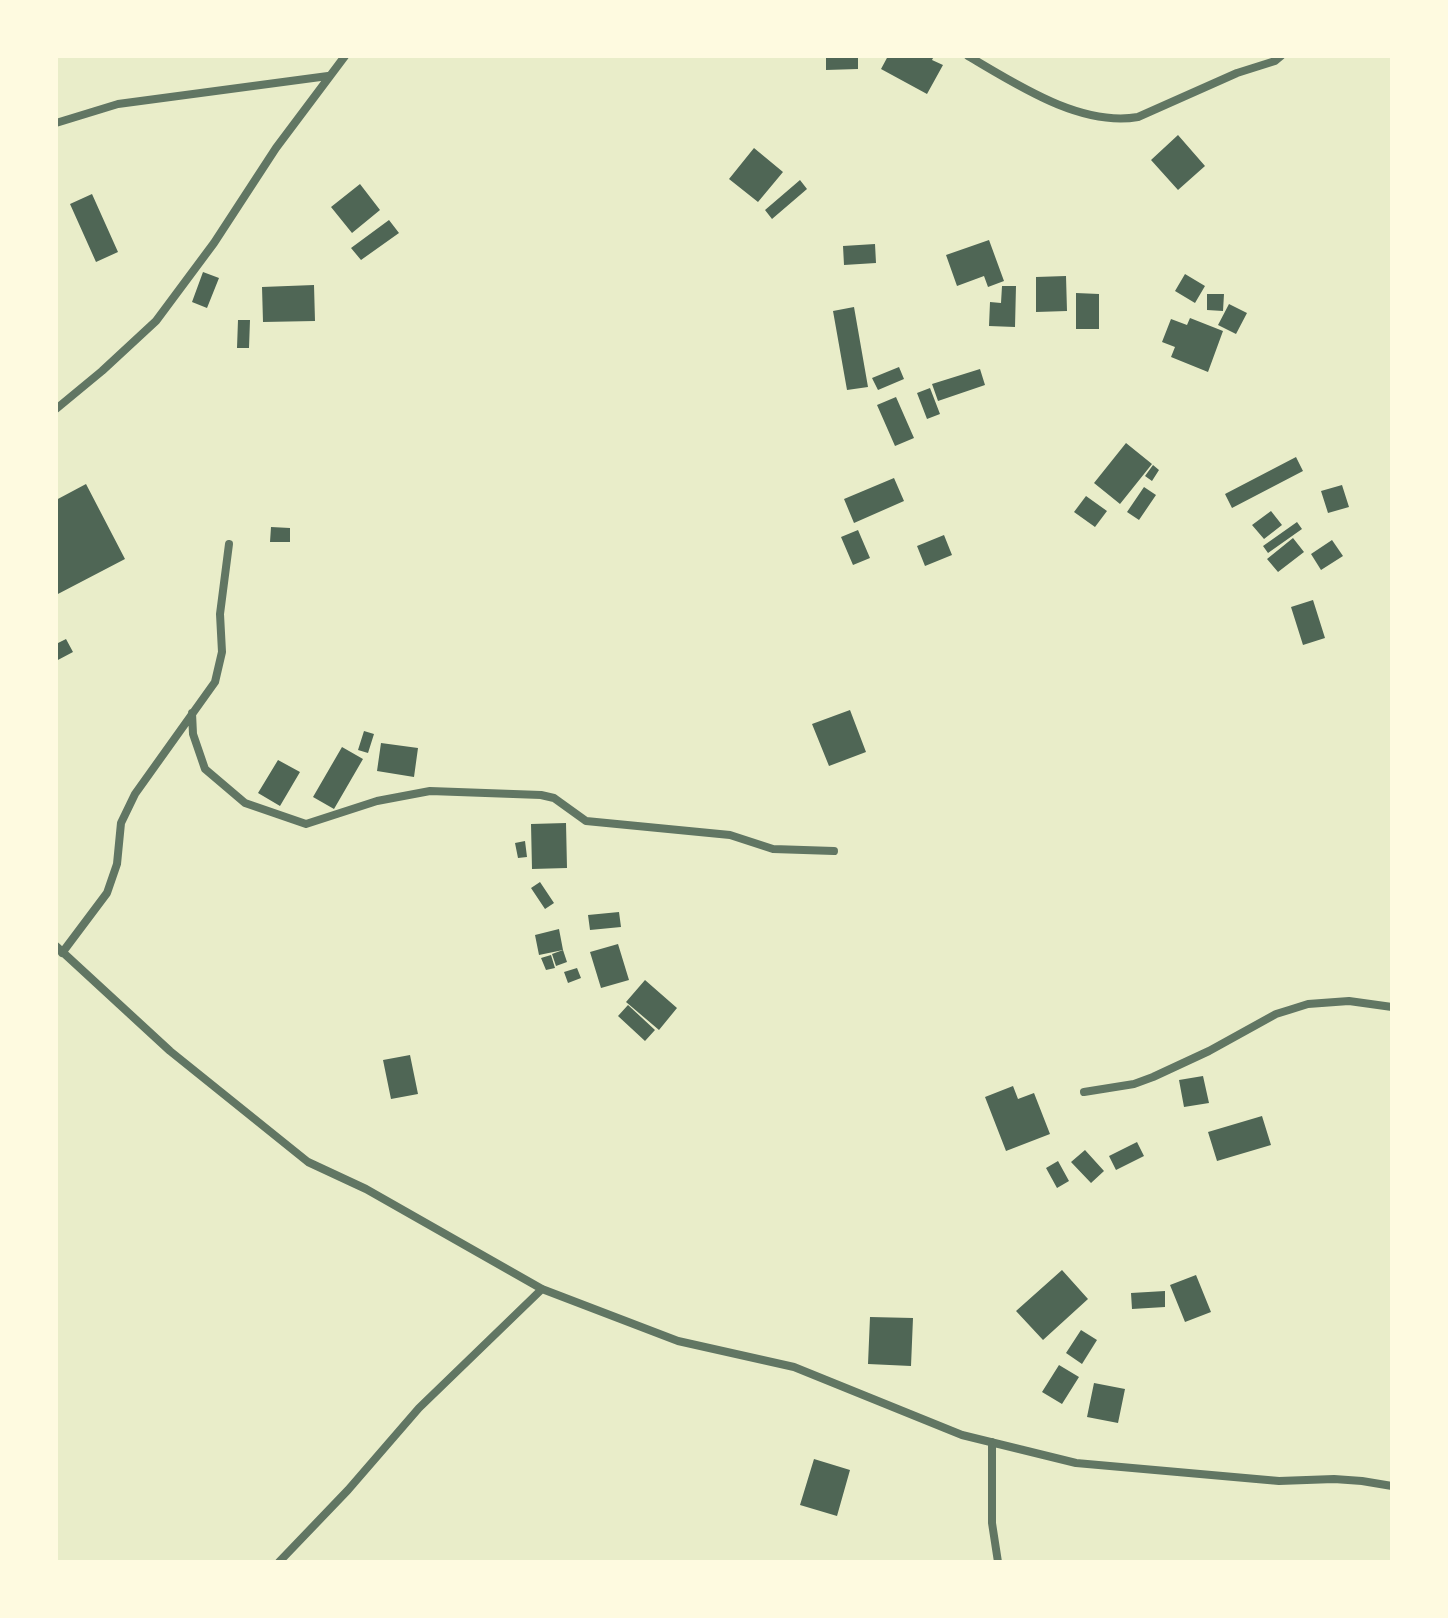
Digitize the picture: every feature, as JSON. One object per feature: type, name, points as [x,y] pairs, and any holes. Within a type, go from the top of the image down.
[{"type":"street","points":[[56,409],[156,321],[214,243],[276,148],[345,56]]},
{"type":"street","points":[[968,56],[1050,101],[1102,118],[1121,120],[1138,117],[1281,56]]},
{"type":"street","points":[[56,123],[118,104],[328,76]]},
{"type":"street","points":[[229,544],[220,614],[222,652],[215,682],[135,794],[121,823],[117,864],[107,893],[59,950],[170,1051],[308,1162],[366,1189],[542,1289],[678,1341],[794,1367],[962,1435],[1076,1463],[1279,1481],[1334,1479],[1392,1486]]},
{"type":"street","points":[[192,713],[193,734],[205,769],[245,803],[306,824],[377,801],[430,791],[541,795],[554,798],[586,821],[730,835],[773,849],[834,851]]},
{"type":"street","points":[[1084,1092],[1134,1084],[1153,1077],[1209,1051],[1268,1018],[1308,1004],[1349,1001],[1392,1007]]},
{"type":"street","points":[[279,1562],[348,1490],[419,1408],[542,1289]]},
{"type":"street","points":[[992,1442],[992,1523],[998,1562]]},
{"type":"building","points":[[826,56],[858,56],[858,69],[826,70]]},
{"type":"building","points":[[888,56],[934,56],[932,60],[943,65],[927,94],[881,69]]},
{"type":"building","points":[[1178,135],[1205,166],[1178,190],[1151,160]]},
{"type":"building","points":[[754,148],[783,172],[758,202],[729,179]]},
{"type":"building","points":[[800,180],[807,189],[772,219],[765,210]]},
{"type":"building","points":[[360,184],[380,210],[352,233],[331,207]]},
{"type":"building","points":[[92,194],[118,252],[96,262],[70,204]]},
{"type":"building","points":[[389,220],[399,233],[361,260],[351,248]]},
{"type":"building","points":[[989,240],[1004,281],[988,287],[984,276],[957,286],[946,255]]},
{"type":"building","points":[[875,244],[876,263],[844,265],[843,246]]},
{"type":"building","points":[[203,272],[219,278],[207,308],[192,302]]},
{"type":"building","points":[[1185,274],[1205,286],[1195,303],[1175,291]]},
{"type":"building","points":[[1066,276],[1067,311],[1036,312],[1036,277]]},
{"type":"building","points":[[314,285],[315,321],[263,322],[262,287]]},
{"type":"building","points":[[1002,286],[1016,286],[1015,327],[989,326],[990,302],[1001,303]]},
{"type":"building","points":[[1076,293],[1099,294],[1099,329],[1076,329]]},
{"type":"building","points":[[1207,294],[1224,294],[1223,311],[1207,310]]},
{"type":"building","points":[[1229,304],[1247,313],[1236,334],[1218,325]]},
{"type":"building","points":[[854,307],[868,387],[847,390],[833,311]]},
{"type":"building","points":[[1190,318],[1223,331],[1208,372],[1171,357],[1175,347],[1162,342],[1171,319],[1187,325]]},
{"type":"building","points":[[238,320],[250,320],[249,348],[237,348]]},
{"type":"building","points":[[899,367],[904,379],[878,390],[872,378]]},
{"type":"building","points":[[980,369],[985,385],[938,401],[932,384]]},
{"type":"building","points":[[930,388],[940,414],[927,419],[917,393]]},
{"type":"building","points":[[896,397],[914,438],[895,446],[877,405]]},
{"type":"building","points":[[1126,443],[1152,464],[1120,504],[1094,483]]},
{"type":"building","points":[[1296,457],[1303,471],[1232,508],[1225,494]]},
{"type":"building","points":[[1153,465],[1159,470],[1152,481],[1145,476]]},
{"type":"building","points":[[894,478],[904,501],[854,523],[844,499]]},
{"type":"building","points":[[86,484],[125,559],[56,595],[56,500]]},
{"type":"building","points":[[1342,485],[1349,507],[1328,513],[1321,491]]},
{"type":"building","points":[[1144,487],[1156,495],[1139,520],[1127,512]]},
{"type":"building","points":[[1086,496],[1107,511],[1095,527],[1074,512]]},
{"type":"building","points":[[1271,511],[1282,525],[1264,539],[1252,525]]},
{"type":"building","points":[[1297,522],[1302,529],[1268,553],[1263,546]]},
{"type":"building","points":[[271,527],[290,528],[290,542],[270,542]]},
{"type":"building","points":[[858,530],[870,558],[853,565],[841,537]]},
{"type":"building","points":[[944,535],[952,555],[925,566],[917,546]]},
{"type":"building","points":[[1293,538],[1304,552],[1278,572],[1267,559]]},
{"type":"building","points":[[1332,540],[1343,556],[1321,570],[1311,554]]},
{"type":"building","points":[[1313,600],[1325,638],[1303,645],[1291,607]]},
{"type":"building","points":[[66,639],[73,652],[56,661],[56,644]]},
{"type":"building","points":[[850,710],[866,752],[829,766],[812,724]]},
{"type":"building","points":[[364,731],[374,734],[368,753],[358,750]]},
{"type":"building","points":[[381,743],[418,748],[414,777],[377,771]]},
{"type":"building","points":[[342,747],[363,759],[334,809],[313,797]]},
{"type":"building","points":[[278,760],[300,772],[280,806],[258,793]]},
{"type":"building","points":[[566,823],[567,868],[532,869],[531,824]]},
{"type":"building","points":[[525,841],[527,857],[518,858],[515,843]]},
{"type":"building","points":[[540,882],[554,903],[545,909],[531,888]]},
{"type":"building","points":[[619,912],[621,927],[590,930],[588,915]]},
{"type":"building","points":[[559,929],[563,950],[539,955],[535,935]]},
{"type":"building","points":[[618,944],[629,980],[601,988],[590,952]]},
{"type":"building","points":[[563,950],[567,962],[556,966],[552,954]]},
{"type":"building","points":[[551,955],[555,968],[546,970],[541,958]]},
{"type":"building","points":[[577,968],[581,978],[568,983],[564,972]]},
{"type":"building","points":[[645,980],[677,1008],[659,1030],[626,1002]]},
{"type":"building","points":[[628,1005],[655,1030],[645,1041],[618,1016]]},
{"type":"building","points":[[410,1055],[418,1094],[391,1099],[383,1060]]},
{"type":"building","points":[[1203,1076],[1209,1103],[1184,1107],[1179,1080]]},
{"type":"building","points":[[1013,1086],[1018,1099],[1034,1093],[1050,1134],[1006,1151],[985,1097]]},
{"type":"building","points":[[1262,1116],[1271,1145],[1217,1161],[1208,1132]]},
{"type":"building","points":[[1137,1142],[1144,1156],[1116,1170],[1109,1156]]},
{"type":"building","points":[[1085,1150],[1104,1171],[1091,1183],[1071,1162]]},
{"type":"building","points":[[1058,1161],[1069,1181],[1057,1188],[1046,1168]]},
{"type":"building","points":[[1062,1270],[1088,1299],[1043,1340],[1016,1311]]},
{"type":"building","points":[[1196,1275],[1211,1312],[1185,1322],[1170,1285]]},
{"type":"building","points":[[1165,1291],[1165,1307],[1132,1309],[1131,1293]]},
{"type":"building","points":[[870,1317],[913,1318],[911,1366],[868,1364]]},
{"type":"building","points":[[1081,1330],[1097,1340],[1082,1364],[1066,1353]]},
{"type":"building","points":[[1059,1365],[1079,1377],[1062,1404],[1042,1392]]},
{"type":"building","points":[[1094,1383],[1125,1389],[1118,1423],[1087,1417]]},
{"type":"building","points":[[814,1459],[850,1470],[837,1516],[800,1505]]}]
